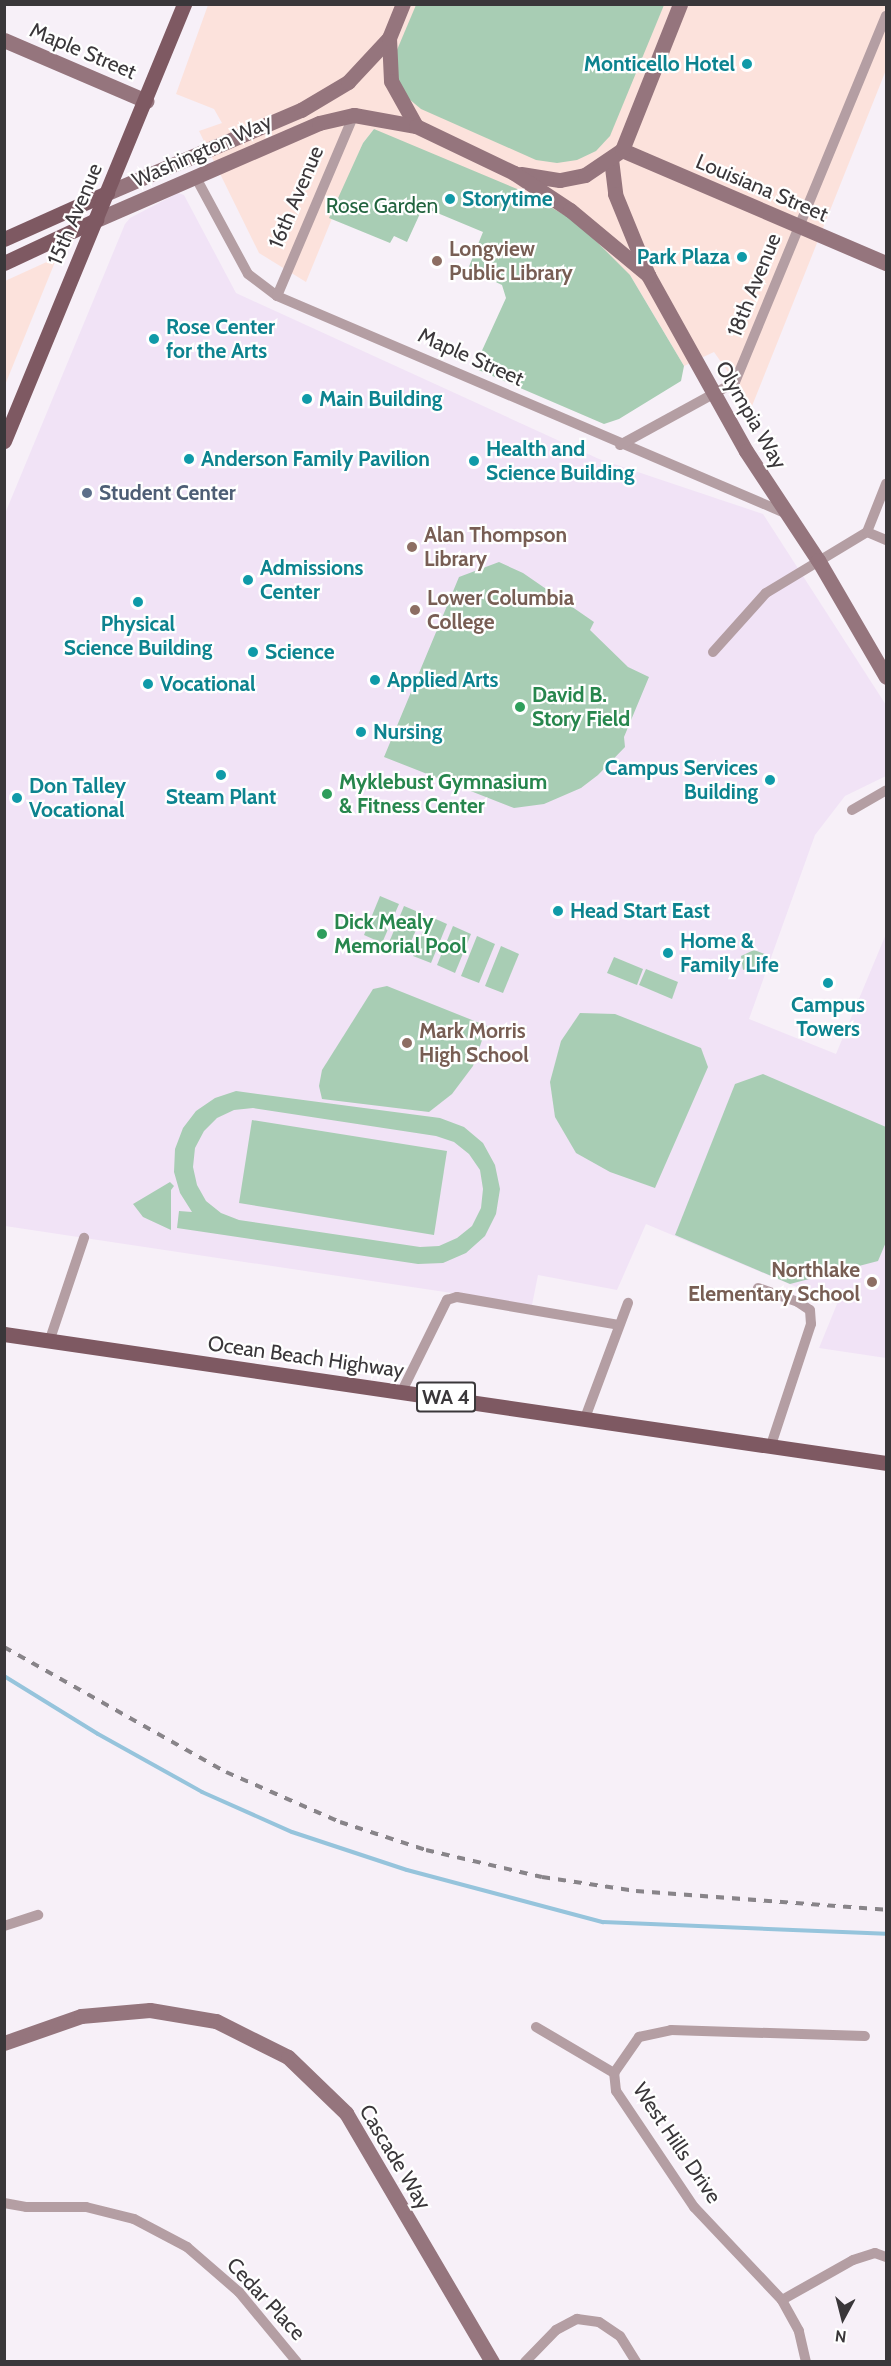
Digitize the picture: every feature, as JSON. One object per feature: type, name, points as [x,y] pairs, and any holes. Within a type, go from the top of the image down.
[{"type":"main road","name":"15th Avenue","points":[[4,441],[146,101],[184,4]]},
{"type":"main road","name":"Washington Way","points":[[4,238],[107,193]]},
{"type":"main road","name":"Washington Way","points":[[4,263],[96,220]]},
{"type":"main road","name":"Ocean Beach Highway","points":[[4,1334],[886,1463]]},
{"type":"street","name":"16th Avenue","points":[[287,117],[348,82],[389,38],[403,4]]},
{"type":"street","points":[[514,173],[560,180],[585,175],[617,155],[680,4]]},
{"type":"street","name":"18th Avenue","points":[[620,445],[735,382],[886,16]]},
{"type":"street","name":"16th Avenue","points":[[389,38],[391,81],[416,126]]},
{"type":"street","name":"Maple Street","points":[[9,45],[146,101]]},
{"type":"street","name":"16th Avenue","points":[[278,296],[354,115]]},
{"type":"street","points":[[354,115],[416,126],[514,173],[570,210],[648,275]]},
{"type":"street","name":"Washington Way","points":[[96,220],[319,123],[354,115]]},
{"type":"street","name":"Washington Way","points":[[107,193],[287,117]]},
{"type":"street","name":"Louisiana Street","points":[[617,155],[886,263]]},
{"type":"street","name":"Olympia Way","points":[[617,155],[615,194],[648,275],[785,513],[818,560],[886,677]]},
{"type":"street","name":"Maple Street","points":[[195,176],[248,274],[278,296],[620,445],[785,513]]},
{"type":"street","points":[[713,652],[766,593],[867,532],[886,484]]},
{"type":"street","points":[[867,532],[886,540]]},
{"type":"street","points":[[852,810],[886,790]]},
{"type":"street","points":[[48,1342],[84,1238]]},
{"type":"street","points":[[758,1288],[798,1302],[810,1310],[811,1324],[771,1445]]},
{"type":"street","points":[[402,1391],[440,1307],[457,1297],[619,1325]]},
{"type":"street","points":[[585,1418],[628,1303]]},
{"type":"street","points":[[4,1926],[38,1915]]},
{"type":"street","name":"Cascade Way","points":[[4,2043],[81,2016],[150,2010],[216,2021],[288,2057],[346,2113],[492,2361]]},
{"type":"street","points":[[536,2027],[615,2073]]},
{"type":"street","name":"West Hills Drive","points":[[806,2361],[800,2331],[782,2301],[694,2207],[616,2091],[615,2073],[639,2037],[671,2030],[865,2036]]},
{"type":"street","name":"Cedar Place","points":[[4,2203],[26,2207],[86,2207],[134,2219],[187,2247],[239,2292],[297,2361]]},
{"type":"street","points":[[782,2301],[853,2260],[875,2253],[886,2257]]},
{"type":"street","points":[[525,2361],[556,2330],[577,2319],[599,2322],[620,2336],[636,2361]]},
{"type":"shaded area","points":[[208,5],[886,5],[886,70],[752,406],[714,352],[684,366],[630,275],[374,129],[363,143],[306,282],[259,253],[199,131],[222,123],[214,109],[176,94]]},
{"type":"shaded area","points":[[178,193],[184,195],[236,293],[599,459],[763,514],[886,705],[886,776],[845,796],[815,835],[749,1019],[836,1054],[886,934],[886,1358],[819,1348],[837,1304],[646,1224],[617,1290],[538,1275],[532,1305],[5,1226],[4,516],[125,224],[130,218]]},
{"type":"shaded area","points":[[51,260],[55,262],[5,385],[5,281]]},
{"type":"green space","points":[[416,5],[664,5],[610,136],[596,151],[577,160],[557,163],[536,160],[421,109],[409,99],[400,87],[394,57]]},
{"type":"green space","name":"Rose Garden","points":[[374,129],[522,191],[577,222],[630,275],[684,366],[681,381],[619,419],[604,424],[474,368],[506,298],[502,285],[468,269],[483,232],[423,207],[407,242],[394,236],[390,243],[329,218],[363,143]]},
{"type":"green space","name":"David B. Story Field","points":[[499,562],[523,573],[594,622],[590,630],[628,667],[649,677],[624,737],[625,747],[598,775],[581,788],[544,804],[514,808],[384,757],[459,577]]},
{"type":"green space","points":[[380,896],[399,904],[382,943],[364,935]]},
{"type":"green space","points":[[404,906],[423,914],[406,953],[388,945]]},
{"type":"green space","points":[[429,916],[447,924],[431,963],[413,956]]},
{"type":"green space","points":[[453,926],[471,934],[455,973],[437,965]]},
{"type":"green space","points":[[477,936],[495,944],[479,983],[461,976]]},
{"type":"green space","points":[[501,946],[519,954],[503,993],[485,986]]},
{"type":"green space","points":[[754,950],[767,955],[765,963],[743,970],[741,956]]},
{"type":"green space","points":[[614,957],[643,969],[637,985],[607,973]]},
{"type":"green space","points":[[646,969],[678,982],[672,999],[639,985]]},
{"type":"green space","points":[[387,986],[487,1026],[473,1066],[452,1094],[429,1112],[322,1099],[319,1086],[322,1070],[373,989]]},
{"type":"green space","points":[[580,1013],[615,1014],[701,1048],[708,1067],[655,1188],[610,1172],[576,1153],[555,1117],[550,1082],[561,1041]]},
{"type":"green space","points":[[763,1074],[886,1127],[886,1242],[878,1261],[790,1284],[675,1235],[735,1084]]},
{"type":"green space","points":[[236,1091],[440,1118],[464,1127],[483,1143],[495,1165],[500,1189],[496,1214],[485,1236],[466,1253],[443,1263],[418,1264],[177,1228],[179,1211],[192,1212],[180,1193],[174,1172],[175,1149],[183,1128],[196,1111],[215,1098]],"holes":[[[253,1108],[436,1136],[454,1142],[469,1154],[480,1170],[483,1189],[481,1208],[472,1226],[457,1238],[439,1246],[420,1247],[239,1220],[221,1213],[206,1201],[197,1185],[193,1167],[195,1148],[204,1131],[217,1118],[234,1110]]]},
{"type":"green space","points":[[252,1120],[447,1151],[434,1235],[239,1203]]},
{"type":"green space","points":[[170,1182],[174,1186],[171,1190],[171,1230],[143,1217],[133,1204]]},
{"type":"waterway","points":[[4,1676],[98,1734],[202,1792],[292,1832],[407,1870],[603,1922],[886,1934]]},
{"type":"railway","points":[[4,1647],[226,1772],[340,1822],[426,1850],[542,1877],[636,1891],[886,1910]]},
{"type":"place","name":"Monticello Hotel","points":[[747,64]]},
{"type":"place","name":"Storytime","points":[[450,199]]},
{"type":"place","name":"Park Plaza","points":[[742,257]]},
{"type":"place","name":"Longview Public Library","points":[[437,261]]},
{"type":"place","name":"Rose Center for the Arts","points":[[154,339]]},
{"type":"place","name":"Main Building","points":[[307,399]]},
{"type":"place","name":"Anderson Family Pavilion","points":[[189,459]]},
{"type":"place","name":"Health and Science Building","points":[[474,461]]},
{"type":"place","name":"Student Center","points":[[87,493]]},
{"type":"place","name":"Alan Thompson Library","points":[[412,547]]},
{"type":"place","name":"Admissions Center","points":[[248,580]]},
{"type":"place","name":"Physical Science Building","points":[[138,602]]},
{"type":"place","name":"Lower Columbia College","points":[[415,610]]},
{"type":"place","name":"Science","points":[[253,652]]},
{"type":"place","name":"Applied Arts","points":[[375,680]]},
{"type":"place","name":"Vocational","points":[[148,684]]},
{"type":"place","name":"David B. Story Field","points":[[520,707]]},
{"type":"place","name":"Nursing","points":[[361,732]]},
{"type":"place","name":"Steam Plant","points":[[221,775]]},
{"type":"place","name":"Campus Services Building","points":[[770,780]]},
{"type":"place","name":"Myklebust Gymnasium & Fitness Center","points":[[327,794]]},
{"type":"place","name":"Don Talley Vocational","points":[[17,798]]},
{"type":"place","name":"Head Start East","points":[[558,911]]},
{"type":"place","name":"Dick Mealy Memorial Pool","points":[[322,934]]},
{"type":"place","name":"Home & Family Life","points":[[668,953]]},
{"type":"place","name":"Campus Towers","points":[[828,983]]},
{"type":"place","name":"Mark Morris High School","points":[[407,1043]]},
{"type":"place","name":"Northlake Elementary School","points":[[872,1282]]}]
